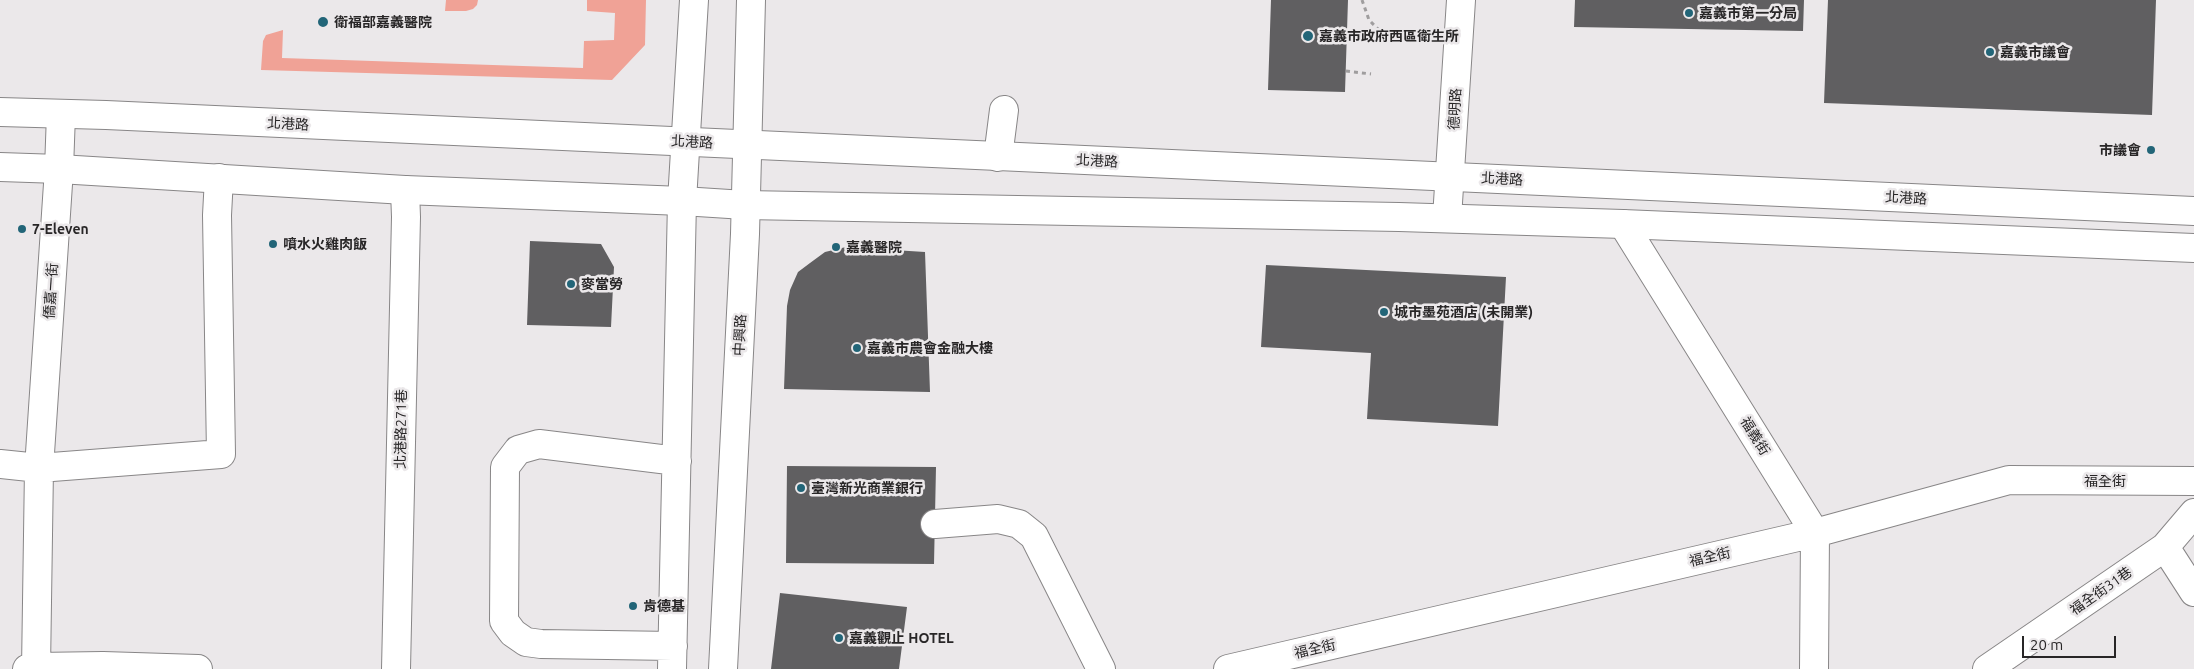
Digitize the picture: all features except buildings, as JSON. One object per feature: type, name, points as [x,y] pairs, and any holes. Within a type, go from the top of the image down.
[{"type":"main road","points":[[677,461],[539,444],[518,450],[505,467],[504,621],[513,633],[526,642],[673,658],[677,461],[682,201],[694,0]]},
{"type":"main road","name":"中興路","points":[[723,669],[749,145],[748,93],[751,0]]},
{"type":"main road","name":"德明路","points":[[1447,218],[1449,177],[1454,137],[1461,0]]},
{"type":"main road","points":[[998,157],[1004,110]]},
{"type":"main road","name":"北港路","points":[[0,112],[2194,211]]},
{"type":"main road","name":"僑嘉一街","points":[[33,668],[39,468],[61,114]]},
{"type":"main road","points":[[0,167],[220,178],[404,190],[746,205],[1447,218],[2194,248]]},
{"type":"main road","points":[[0,464],[39,468],[221,454],[217,215],[220,178]]},
{"type":"main road","name":"北港路271巷","points":[[396,669],[406,217],[404,190]]},
{"type":"main road","name":"福義街","points":[[1623,224],[1815,533]]},
{"type":"main road","name":"福全街","points":[[1228,669],[1815,533],[2009,480],[2194,481]]},
{"type":"main road","name":"福全街31巷","points":[[1987,669],[2165,547],[2194,513]]},
{"type":"main road","points":[[935,524],[998,519],[1019,524],[1034,536],[1101,669]]},
{"type":"main road","points":[[1809,668],[1815,533]]},
{"type":"main road","points":[[2165,547],[2194,592]]},
{"type":"main road","points":[[33,668],[198,668]]},
{"type":"path","points":[[1362,0],[1369,20],[1379,30],[1405,38]]},
{"type":"path","points":[[1346,71],[1371,74]]},
{"type":"shaded area","points":[[446,0],[478,0],[477,5],[473,9],[445,11]]},
{"type":"shaded area","points":[[587,0],[646,0],[645,45],[612,80],[261,70],[263,41],[266,35],[283,30],[282,58],[583,68],[584,41],[614,40],[615,13],[587,11]]},
{"type":"place","name":"嘉義市第一分局","points":[[1689,13]]},
{"type":"place","name":"衛福部嘉義醫院","points":[[323,22]]},
{"type":"place","name":"嘉義市政府西區衛生所","points":[[1308,36]]},
{"type":"place","name":"嘉義市議會","points":[[1990,52]]},
{"type":"place","name":"市議會","points":[[2151,150]]},
{"type":"place","name":"7-Eleven","points":[[22,229]]},
{"type":"place","name":"噴水火雞肉飯","points":[[273,244]]},
{"type":"place","name":"嘉義醫院","points":[[836,247]]},
{"type":"place","name":"麥當勞","points":[[571,284]]},
{"type":"place","name":"城市墨苑酒店 (未開業)","points":[[1384,312]]},
{"type":"place","name":"嘉義市農會金融大樓","points":[[857,348]]},
{"type":"place","name":"臺灣新光商業銀行","points":[[801,488]]},
{"type":"place","name":"肯德基","points":[[633,606]]},
{"type":"place","name":"嘉義觀止 HOTEL","points":[[839,638]]}]
